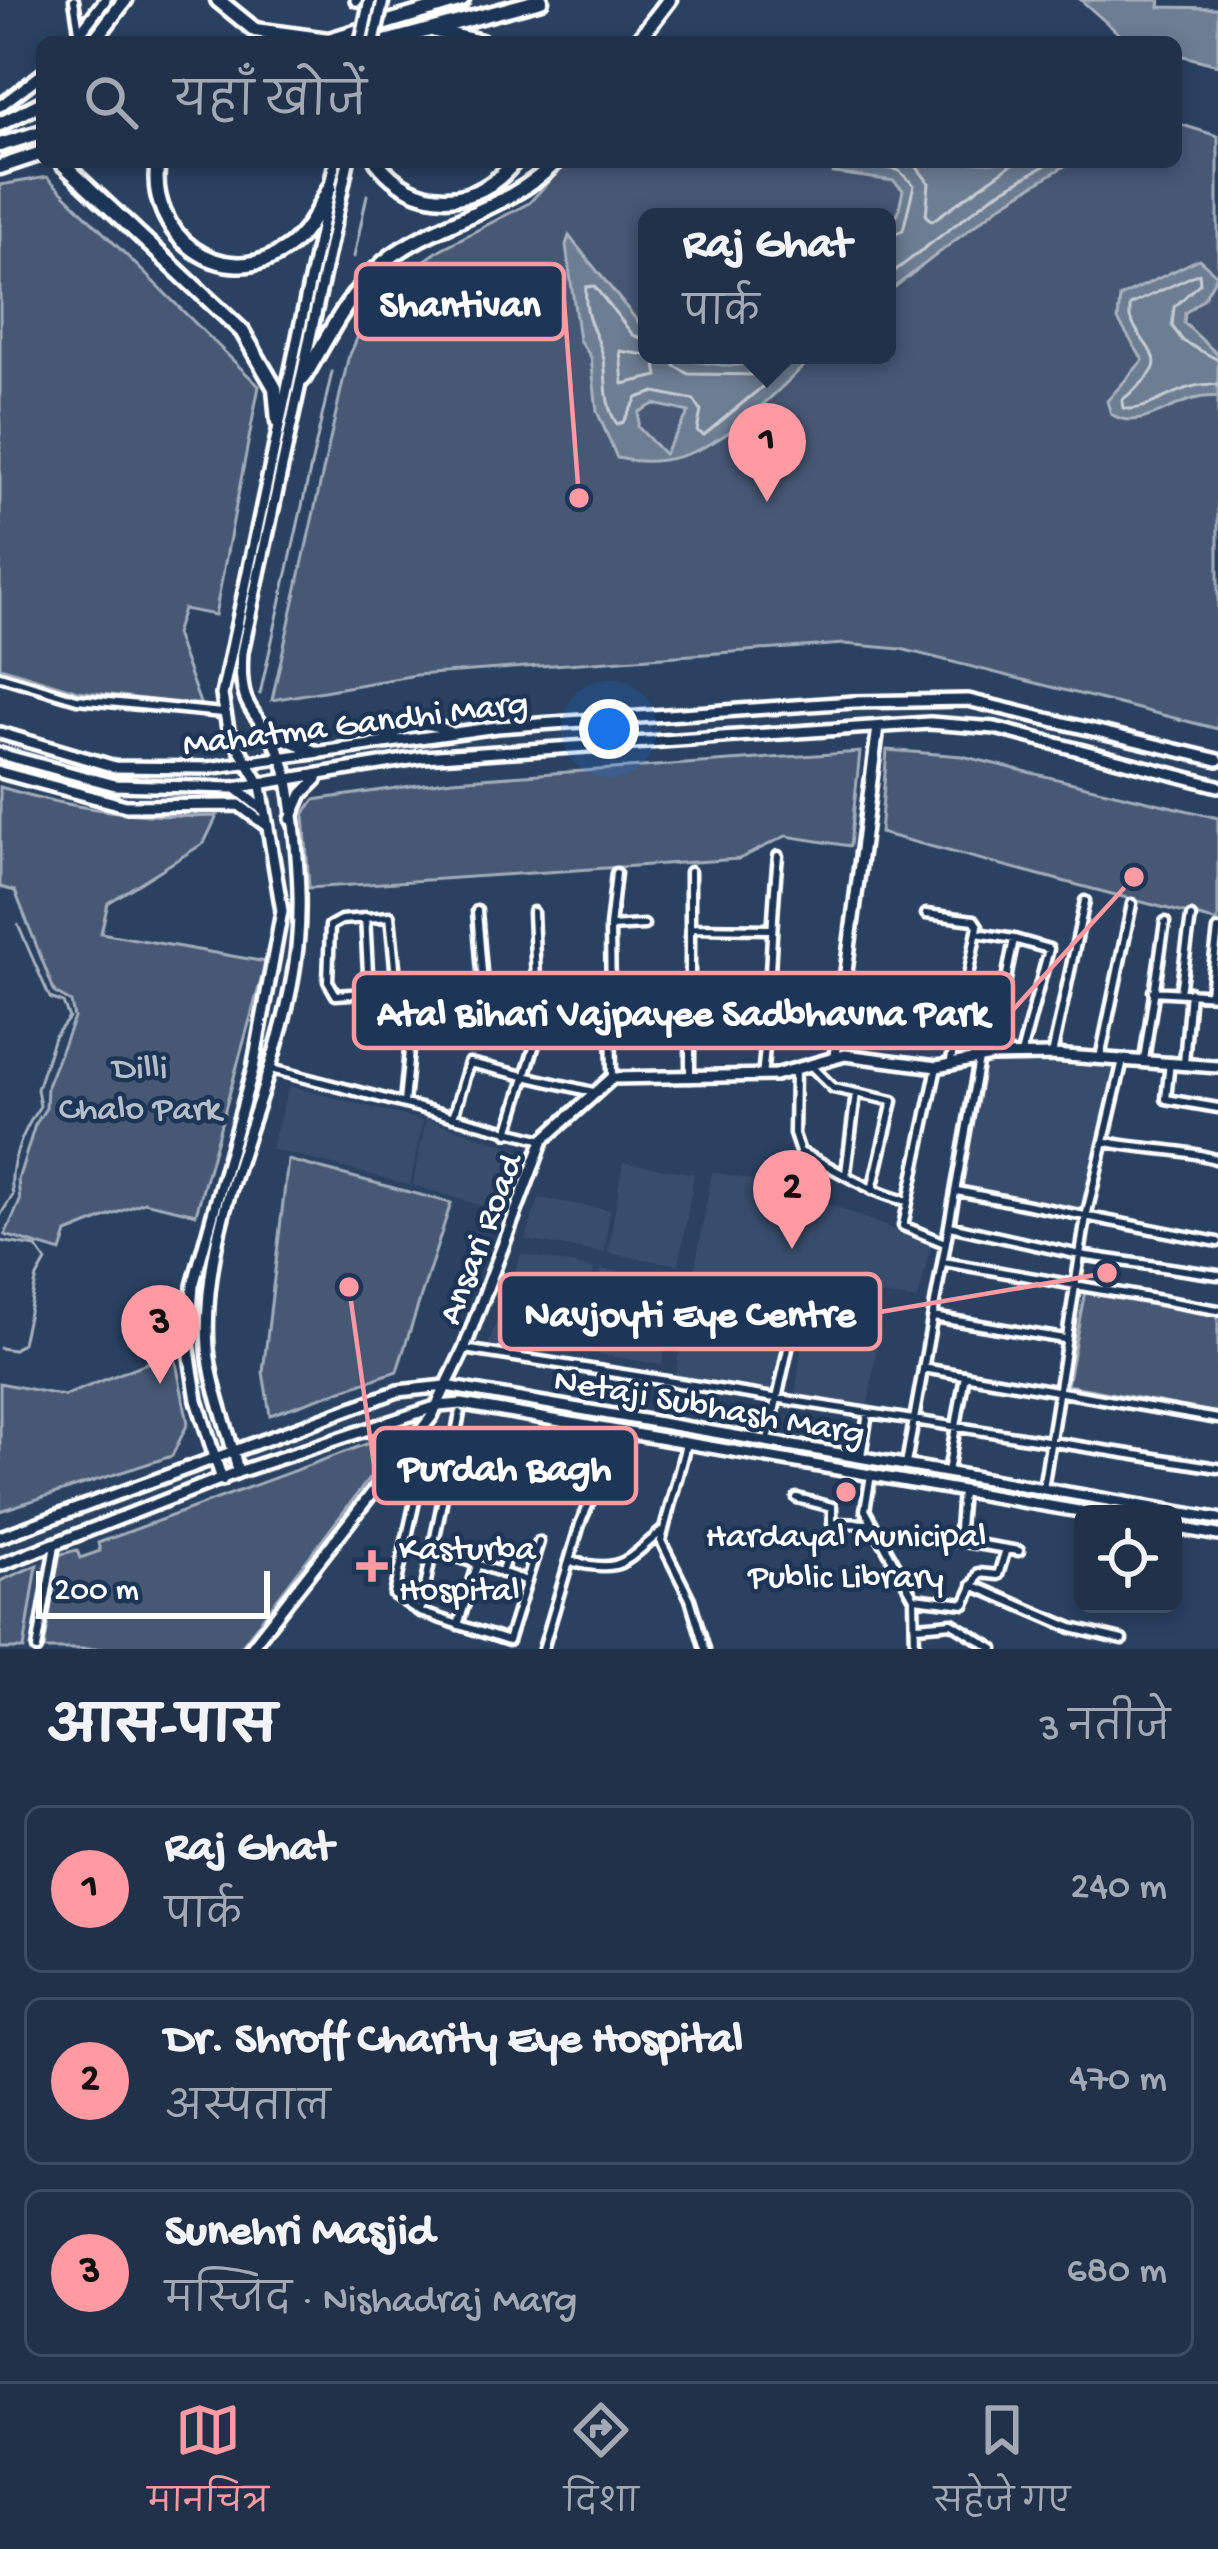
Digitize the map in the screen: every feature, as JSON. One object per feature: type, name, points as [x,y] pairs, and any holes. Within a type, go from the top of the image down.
[{"type":"highway","points":[[98,36],[125,0]]},
{"type":"highway","points":[[342,36],[462,0]]},
{"type":"highway","points":[[406,36],[541,0]]},
{"type":"highway","points":[[642,36],[669,0]]},
{"type":"highway","points":[[219,3],[265,34],[282,36]]},
{"type":"highway","points":[[426,30],[457,36]]},
{"type":"highway","points":[[0,124],[36,106]]},
{"type":"highway","points":[[0,145],[36,134]]},
{"type":"highway","points":[[0,167],[36,156]]},
{"type":"highway","points":[[68,168],[221,310],[264,361],[275,388],[278,422]]},
{"type":"highway","points":[[158,168],[157,193],[169,226],[194,252],[228,264],[264,261],[285,250],[303,234],[330,187]]},
{"type":"highway","points":[[383,168],[407,190],[446,199],[484,189],[507,168]]},
{"type":"highway","points":[[303,379],[369,276],[397,253],[514,198],[549,168]]},
{"type":"main road","points":[[78,36],[105,0]]},
{"type":"main road","points":[[362,36],[370,0]]},
{"type":"main road","points":[[375,36],[382,0]]},
{"type":"main road","points":[[0,106],[36,79]]},
{"type":"main road","points":[[222,1480],[188,1344],[197,1269],[274,971],[282,911],[261,786],[234,742],[223,713],[224,675],[334,168]]},
{"type":"main road","points":[[238,1472],[208,1349],[212,1288],[225,1217],[271,1069],[294,973],[299,914],[283,761],[244,704],[242,652],[347,168]]},
{"type":"main road","name":"Mahatma Gandhi Marg","points":[[0,734],[115,767],[252,766],[449,732],[853,702],[968,700],[1218,760]]},
{"type":"main road","name":"Mahatma Gandhi Marg","points":[[0,754],[92,782],[234,788],[442,755],[930,723],[995,728],[1218,786]]},
{"type":"main road","points":[[835,1056],[878,727]]},
{"type":"main road","points":[[261,729],[321,754]]},
{"type":"main road","points":[[0,772],[106,803],[183,807],[260,803]]},
{"type":"main road","points":[[290,821],[302,794],[321,776]]},
{"type":"main road","points":[[183,788],[183,807]]},
{"type":"main road","points":[[234,788],[260,803],[268,815]]},
{"type":"main road","points":[[244,806],[270,831]]},
{"type":"main road","points":[[612,1078],[762,1076],[795,1072],[835,1056],[937,1066],[985,1057],[1052,1055],[1218,1067]]},
{"type":"main road","name":"Ansari Road","points":[[250,1649],[438,1406],[543,1140],[612,1078]]},
{"type":"main road","name":"Netaji Subhash Marg","points":[[0,1538],[398,1390],[446,1386],[1218,1519]]},
{"type":"main road","name":"Netaji Subhash Marg","points":[[0,1565],[238,1472],[438,1406],[610,1429],[1074,1510]]},
{"type":"main road","points":[[1182,1529],[1218,1535]]},
{"type":"street","points":[[74,0],[76,36]]},
{"type":"street","points":[[0,676],[77,699],[223,713]]},
{"type":"street","points":[[762,1076],[773,984],[770,929],[778,856]]},
{"type":"street","points":[[690,872],[690,1078]]},
{"type":"street","points":[[612,1078],[610,927],[616,873]]},
{"type":"street","points":[[1052,1055],[1085,901]]},
{"type":"street","points":[[1100,1058],[1132,904]]},
{"type":"street","points":[[477,911],[483,984]]},
{"type":"street","points":[[533,912],[536,981]]},
{"type":"street","points":[[926,914],[974,920],[977,933],[950,1065]]},
{"type":"street","points":[[404,1103],[410,1040],[401,987],[393,919],[365,917],[330,926],[328,981],[336,995],[401,987],[536,981],[773,984]]},
{"type":"street","points":[[365,917],[369,991]]},
{"type":"street","points":[[1180,992],[1191,917]]},
{"type":"street","points":[[1144,1060],[1165,922]]},
{"type":"street","points":[[610,927],[644,925]]},
{"type":"street","points":[[692,928],[770,929]]},
{"type":"street","points":[[1153,991],[1214,994],[1218,930]]},
{"type":"street","points":[[977,933],[1049,949],[1020,1056]]},
{"type":"street","points":[[906,1464],[956,1190],[1014,939]]},
{"type":"street","points":[[1184,1064],[1190,992]]},
{"type":"street","points":[[508,1133],[540,1028]]},
{"type":"street","points":[[1043,1489],[1073,1284],[1123,1060]]},
{"type":"street","points":[[1170,1062],[1166,1099],[1218,1108]]},
{"type":"street","points":[[453,1117],[469,1063],[593,1092]]},
{"type":"street","points":[[810,1065],[833,1088],[892,1101],[872,1190]]},
{"type":"street","points":[[937,1066],[904,1229],[945,1244]]},
{"type":"street","points":[[271,1069],[543,1140]]},
{"type":"street","points":[[795,1072],[798,1149],[872,1190],[907,1201]]},
{"type":"street","points":[[846,1173],[856,1093]]},
{"type":"street","points":[[1107,1142],[1157,1153],[1186,1150],[1218,1160]]},
{"type":"street","points":[[956,1190],[1218,1243]]},
{"type":"street","points":[[949,1226],[1080,1255],[1218,1275]]},
{"type":"street","points":[[943,1262],[1218,1310]]},
{"type":"street","points":[[768,1440],[800,1294]]},
{"type":"street","points":[[933,1317],[1064,1339]]},
{"type":"street","points":[[464,1349],[1218,1468]]},
{"type":"street","points":[[923,1368],[1218,1419]]},
{"type":"street","points":[[948,1472],[965,1376]]},
{"type":"street","points":[[861,1456],[868,1412]]},
{"type":"street","points":[[420,1612],[460,1413]]},
{"type":"street","points":[[425,1425],[426,1452],[394,1595],[420,1612],[507,1645],[539,1542]]},
{"type":"street","points":[[543,1649],[603,1471],[610,1429]]},
{"type":"street","points":[[569,1561],[602,1568],[629,1562],[662,1532],[687,1442]]},
{"type":"street","points":[[871,1475],[865,1500],[870,1524],[914,1598],[915,1649]]},
{"type":"street","points":[[962,1491],[958,1541],[1019,1551]]},
{"type":"street","points":[[797,1498],[832,1507],[832,1523],[870,1524]]},
{"type":"street","points":[[662,1532],[705,1649]]},
{"type":"street","points":[[37,1649],[55,1545]]},
{"type":"street","points":[[914,1598],[965,1604],[979,1573],[998,1575],[1006,1549]]},
{"type":"street","points":[[436,1550],[527,1581]]},
{"type":"street","points":[[501,1573],[508,1552],[534,1559]]},
{"type":"street","points":[[458,1625],[477,1565]]},
{"type":"street","points":[[972,1585],[1072,1628],[1122,1640]]},
{"type":"street","points":[[917,1626],[952,1623],[994,1649]]},
{"type":"shaded area","points":[[986,1063],[1115,1068],[1087,1210],[963,1186]]},
{"type":"shaded area","points":[[289,1086],[423,1121],[410,1185],[271,1149]]},
{"type":"shaded area","points":[[426,1119],[525,1152],[507,1213],[413,1185]]},
{"type":"shaded area","points":[[623,1162],[694,1174],[679,1265],[608,1253]]},
{"type":"shaded area","points":[[712,1172],[783,1186],[931,1244],[918,1300],[695,1269]]},
{"type":"shaded area","points":[[539,1198],[610,1210],[604,1253],[525,1240]]},
{"type":"shaded area","points":[[521,1254],[594,1269],[579,1350],[488,1345]]},
{"type":"shaded area","points":[[601,1269],[676,1282],[662,1365],[586,1352]]},
{"type":"shaded area","points":[[690,1286],[788,1301],[774,1393],[675,1377]]},
{"type":"shaded area","points":[[807,1308],[881,1319],[868,1406],[795,1396]]},
{"type":"shaded area","points":[[58,1555],[44,1649],[24,1649],[37,1565]]},
{"type":"green space","points":[[1182,125],[1218,136],[1218,729],[901,649],[844,644],[416,675],[272,700],[348,359],[376,295],[441,249],[529,203],[561,168],[1182,168]]},
{"type":"green space","points":[[47,177],[259,386],[215,615],[183,609],[175,634],[201,706],[78,691],[0,667],[0,185]]},
{"type":"green space","points":[[887,750],[962,756],[1218,818],[1218,922],[880,833]]},
{"type":"green space","points":[[860,752],[850,846],[786,836],[739,859],[309,888],[304,814],[314,800],[452,780]]},
{"type":"green space","name":"Dilli Chalo Park","points":[[0,787],[107,811],[217,816],[204,843],[108,903],[101,933],[266,962],[196,1214],[144,1202],[67,1233],[61,1252],[5,1235],[20,1201],[18,1180],[35,1125],[46,1108],[47,1086],[74,1018],[71,1002],[55,993],[15,891],[0,887]]},
{"type":"green space","points":[[288,1160],[451,1203],[397,1371],[270,1415],[263,1372]]},
{"type":"green space","points":[[1085,1291],[1218,1316],[1218,1413],[1067,1385]]},
{"type":"green space","points":[[174,1352],[188,1423],[172,1456],[0,1511],[0,1383],[64,1396]]},
{"type":"green space","points":[[407,1429],[239,1649],[44,1649],[58,1555],[77,1550],[80,1558],[100,1551],[98,1543]]},
{"type":"green space","points":[[37,1565],[24,1649],[0,1649],[0,1581]]},
{"type":"water","points":[[1081,0],[1160,0],[1159,7],[1218,8],[1218,65],[1182,56],[1182,36],[1122,36]]},
{"type":"water","points":[[839,168],[1061,168],[1001,205],[896,286],[896,216],[903,190],[894,181],[834,173]]},
{"type":"water","points":[[569,236],[638,322],[638,364],[806,364],[751,415],[703,448],[676,458],[617,458],[597,411],[591,357],[579,340],[566,245]],"holes":[[[654,404],[689,412],[664,454],[638,427],[639,412]]]},
{"type":"water","points":[[1199,259],[1217,275],[1204,298],[1185,313],[1184,323],[1218,355],[1218,397],[1189,400],[1136,420],[1111,414],[1107,401],[1143,360],[1118,320],[1120,297]]},
{"type":"waterway","points":[[354,257],[367,195]]},
{"type":"waterway","points":[[260,694],[332,372]]},
{"type":"waterway","points":[[0,1216],[13,1195],[18,1148],[40,1106],[37,1089],[54,1037],[69,1018],[63,1003],[50,998],[18,925]]},
{"type":"waterway","points":[[0,1241],[36,1247],[46,1261],[37,1277],[22,1343],[13,1350],[0,1348]]},
{"type":"place","name":"Shantivan","points":[[579,498]]},
{"type":"place","name":"Raj Ghat","points":[[767,502]]},
{"type":"place","name":"Atal Bihari Vajpayee Sadbhavna Park","points":[[1134,877]]},
{"type":"place","name":"Dr. Shroff Charity Eye Hospital","points":[[792,1249]]},
{"type":"place","name":"Navjoyti Eye Centre","points":[[1107,1273]]},
{"type":"place","name":"Purdah Bagh","points":[[349,1287]]},
{"type":"place","name":"Sunehri Masjid","points":[[160,1384]]},
{"type":"place","name":"Hardayal Municipal Public Library","points":[[846,1492]]},
{"type":"place","name":"Kasturba Hospital","points":[[372,1566]]}]
